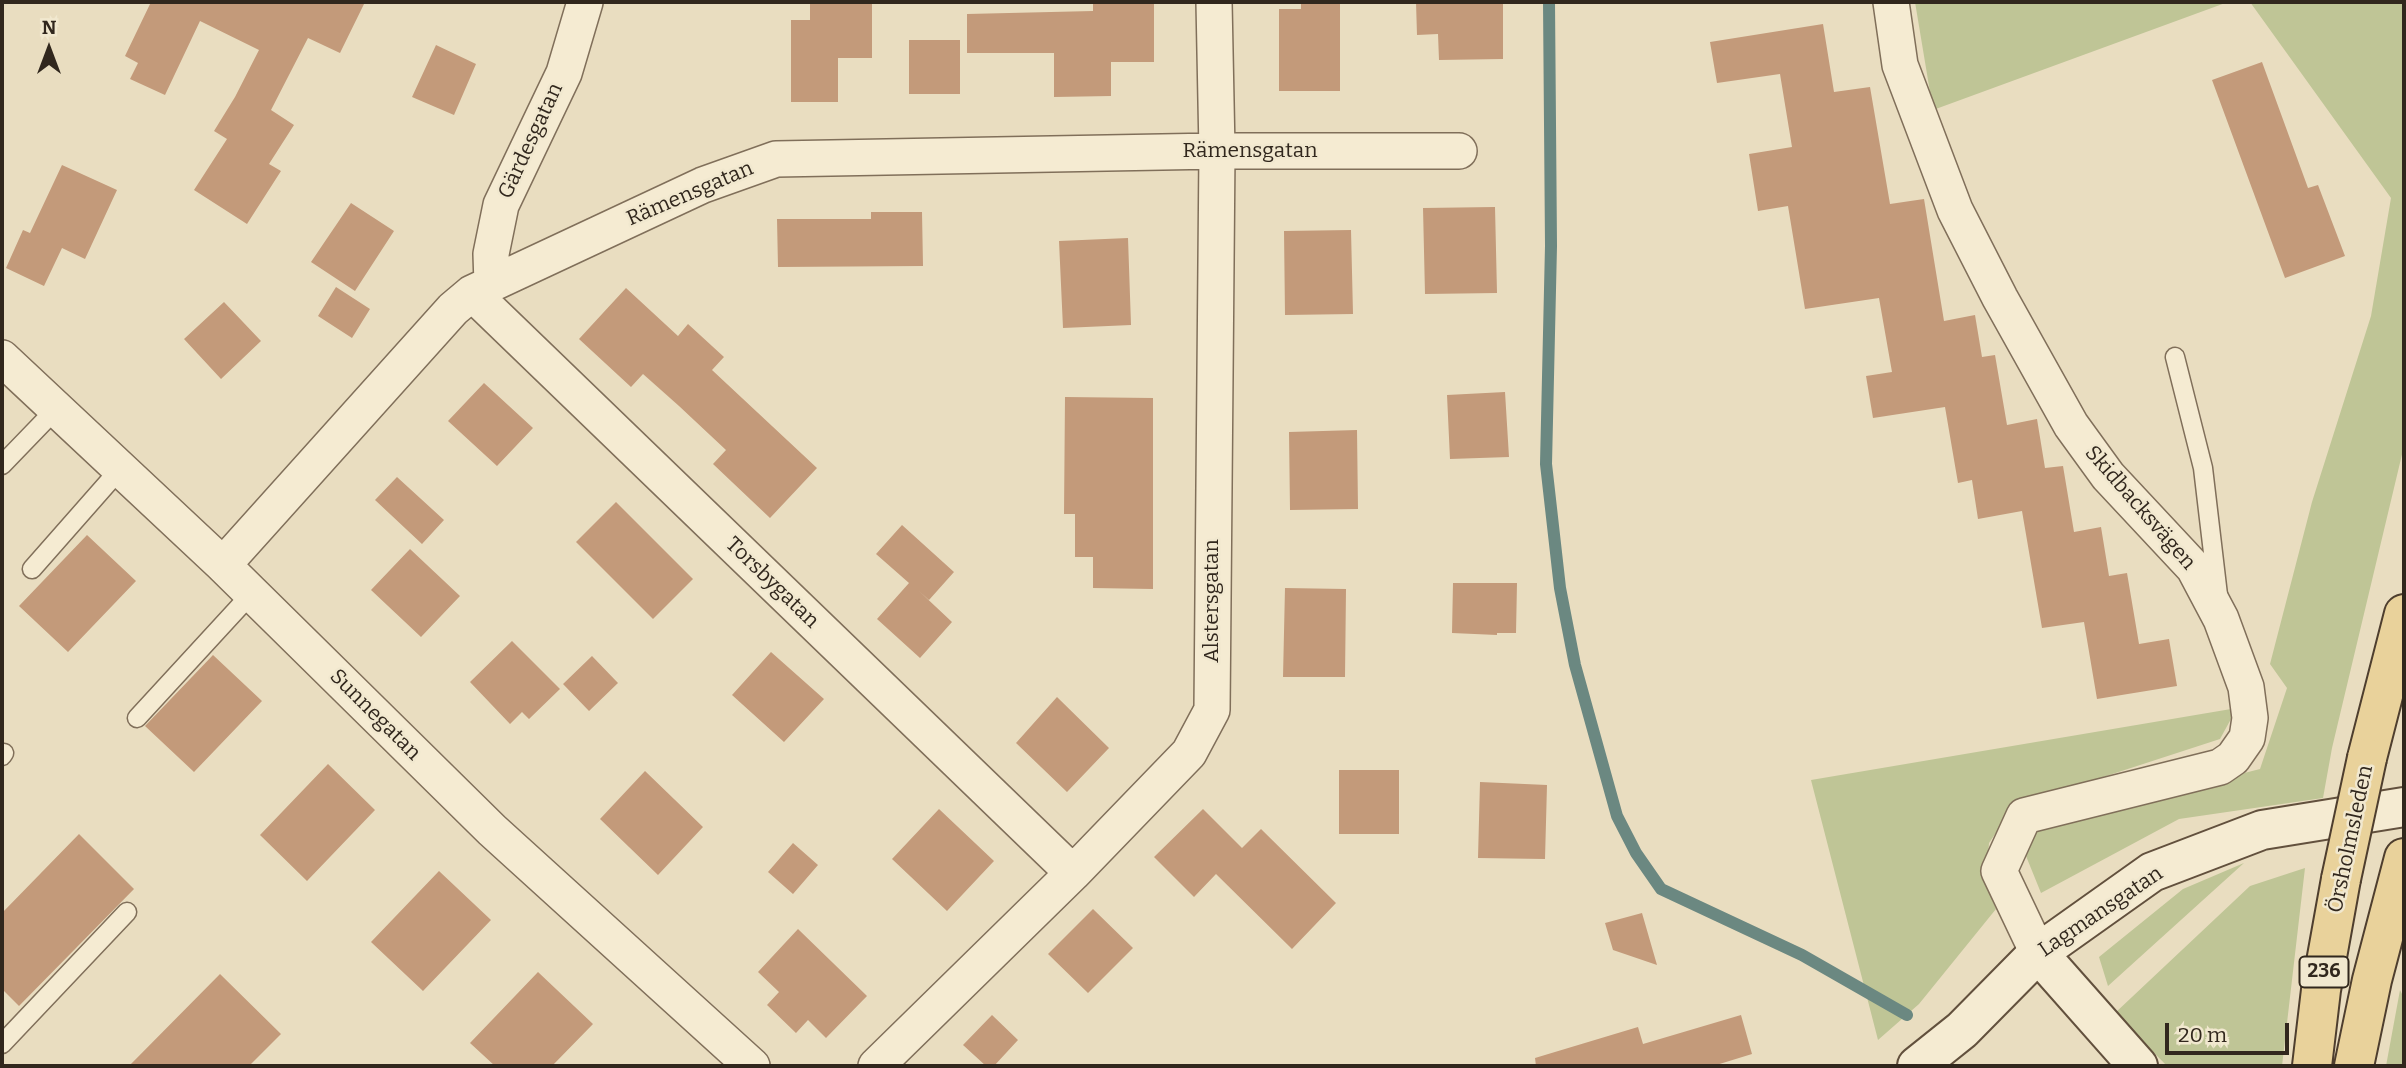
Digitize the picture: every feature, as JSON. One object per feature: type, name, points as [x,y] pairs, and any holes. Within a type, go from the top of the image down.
[{"type":"main road","name":"Örsholmsleden","points":[[2312,1066],[2321,990],[2341,879],[2367,758],[2404,614]]},
{"type":"main road","name":"236","points":[[2354,1066],[2372,980],[2404,868]]},
{"type":"street","name":"Gärdesgatan","points":[[482,288],[500,205],[564,73],[585,2]]},
{"type":"street","name":"Alstersgatan","points":[[876,1066],[1073,873],[1189,753],[1212,710],[1216,151],[1214,2]]},
{"type":"street","name":"Skidbacksvägen","points":[[1891,2],[1900,65],[1955,210],[2000,298],[2071,425],[2108,476],[2194,568],[2221,620],[2246,687],[2250,718],[2247,738],[2234,758],[2220,767],[2024,816],[1999,870],[2038,953]]},
{"type":"street","name":"Rämensgatan","points":[[223,565],[453,309],[482,288],[703,185],[776,159],[1216,151],[1459,151]]},
{"type":"street","name":"Torsbygatan","points":[[482,288],[1073,873]]},
{"type":"street","name":"Sunnegatan","points":[[2,358],[223,565],[492,830],[752,1066]]},
{"type":"street","name":"Lagmansgatan","points":[[1917,1066],[1962,1030],[2038,953],[2152,872],[2262,830],[2404,807]]},
{"type":"street","points":[[2038,953],[2138,1066]]},
{"type":"lane","points":[[2175,357],[2203,468],[2221,620]]},
{"type":"lane","points":[[2,465],[55,409]]},
{"type":"lane","points":[[32,569],[120,469]]},
{"type":"lane","points":[[137,718],[251,593]]},
{"type":"lane","points":[[2,1044],[127,912]]},
{"type":"green space","points":[[1915,2],[2228,2],[1933,110]]},
{"type":"green space","points":[[2250,2],[2404,2],[2404,446],[2332,748],[2323,798],[2179,819],[2041,893],[2026,856],[2040,825],[2260,769],[2287,688],[2270,664],[2312,502],[2371,316],[2391,198]]},
{"type":"green space","points":[[2237,708],[2220,739],[2014,806],[1989,843],[1986,884],[1996,909],[1919,1004],[1878,1040],[1811,780]]},
{"type":"green space","points":[[2244,863],[2108,986],[2099,957],[2183,889]]},
{"type":"green space","points":[[2305,868],[2282,1066],[2167,1066],[2115,1013],[2250,886]]},
{"type":"green space","points":[[2400,990],[2404,998],[2404,1066],[2386,1066]]},
{"type":"building","points":[[151,2],[365,2],[340,53],[308,38],[271,110],[294,125],[269,164],[281,171],[247,224],[194,190],[227,139],[214,131],[259,50],[200,21],[165,95],[130,79],[138,63],[125,56]]},
{"type":"building","points":[[810,2],[872,2],[872,58],[838,58],[838,102],[791,102],[791,20],[810,20]]},
{"type":"building","points":[[1093,2],[1154,2],[1154,62],[1111,62],[1111,96],[1054,97],[1054,53],[967,53],[967,14],[1093,11]]},
{"type":"building","points":[[1301,2],[1340,2],[1340,91],[1279,91],[1279,9],[1301,9]]},
{"type":"building","points":[[1416,2],[1503,2],[1503,59],[1439,60],[1438,34],[1417,35]]},
{"type":"building","points":[[1823,24],[1834,92],[1870,87],[1890,204],[1924,199],[1944,321],[1975,315],[1982,357],[1995,355],[2007,425],[2037,419],[2045,468],[2063,466],[2074,532],[2101,527],[2109,576],[2127,573],[2139,644],[2169,639],[2177,686],[2097,699],[2084,622],[2042,628],[2022,511],[1978,519],[1972,480],[1958,483],[1945,407],[1873,418],[1866,376],[1892,372],[1879,298],[1805,309],[1788,206],[1758,211],[1749,154],[1792,147],[1780,74],[1717,83],[1710,42]]},
{"type":"building","points":[[909,40],[960,40],[960,94],[909,94]]},
{"type":"building","points":[[436,45],[476,64],[454,115],[412,97]]},
{"type":"building","points":[[2262,62],[2308,188],[2318,185],[2345,256],[2285,278],[2212,80]]},
{"type":"building","points":[[62,165],[117,190],[85,259],[62,248],[44,286],[6,268],[23,230],[30,233]]},
{"type":"building","points":[[351,203],[394,231],[355,291],[311,262]]},
{"type":"building","points":[[1495,207],[1497,293],[1425,294],[1423,208]]},
{"type":"building","points":[[871,212],[922,212],[923,266],[778,267],[777,219],[871,219]]},
{"type":"building","points":[[1351,230],[1353,314],[1285,315],[1284,231]]},
{"type":"building","points":[[1128,238],[1131,325],[1063,328],[1059,241]]},
{"type":"building","points":[[336,287],[370,309],[352,338],[318,316]]},
{"type":"building","points":[[626,288],[678,336],[688,324],[724,357],[712,370],[817,468],[770,518],[713,464],[726,450],[643,374],[631,387],[579,339]]},
{"type":"building","points":[[224,302],[261,341],[221,379],[184,339]]},
{"type":"building","points":[[484,383],[533,428],[497,466],[448,421]]},
{"type":"building","points":[[1505,392],[1509,457],[1450,459],[1447,395]]},
{"type":"building","points":[[1065,397],[1153,398],[1153,589],[1093,588],[1093,557],[1075,557],[1075,514],[1064,514]]},
{"type":"building","points":[[1357,430],[1358,509],[1290,510],[1289,432]]},
{"type":"building","points":[[397,477],[444,520],[422,544],[375,500]]},
{"type":"building","points":[[616,502],[693,579],[653,619],[576,542]]},
{"type":"building","points":[[902,525],[954,572],[929,600],[919,591],[952,622],[920,658],[877,619],[909,583],[876,554]]},
{"type":"building","points":[[87,535],[136,581],[68,652],[19,606]]},
{"type":"building","points":[[410,549],[460,596],[421,637],[371,590]]},
{"type":"building","points":[[1453,583],[1517,583],[1516,633],[1452,633]]},
{"type":"building","points":[[1285,588],[1346,589],[1345,677],[1283,677]]},
{"type":"building","points":[[512,641],[560,689],[529,719],[522,712],[510,724],[470,682]]},
{"type":"building","points":[[771,652],[824,699],[784,742],[732,695]]},
{"type":"building","points":[[213,655],[262,701],[194,772],[145,726]]},
{"type":"building","points":[[592,656],[618,683],[589,711],[563,684]]},
{"type":"building","points":[[1057,697],[1109,748],[1067,792],[1016,743]]},
{"type":"building","points":[[328,764],[375,810],[307,881],[260,835]]},
{"type":"building","points":[[1339,770],[1399,770],[1399,834],[1339,834]]},
{"type":"building","points":[[645,771],[703,827],[658,875],[600,819]]},
{"type":"building","points":[[1480,782],[1547,785],[1545,859],[1478,858]]},
{"type":"building","points":[[939,809],[994,861],[947,911],[892,859]]},
{"type":"building","points":[[1203,809],[1242,848],[1261,829],[1336,903],[1292,949],[1216,874],[1194,897],[1154,857]]},
{"type":"building","points":[[79,834],[134,889],[19,1006],[2,989],[2,913]]},
{"type":"building","points":[[793,843],[818,865],[793,894],[768,872]]},
{"type":"building","points":[[439,871],[491,920],[423,991],[371,942]]},
{"type":"building","points":[[1093,909],[1133,948],[1088,993],[1048,954]]},
{"type":"building","points":[[1642,913],[1657,965],[1613,950],[1605,923]]},
{"type":"building","points":[[798,929],[867,996],[826,1038],[808,1020],[796,1033],[767,1005],[779,992],[758,972]]},
{"type":"building","points":[[538,972],[593,1024],[552,1066],[495,1066],[470,1043]]},
{"type":"building","points":[[220,974],[281,1034],[249,1066],[129,1066]]},
{"type":"building","points":[[992,1015],[1018,1040],[994,1066],[986,1066],[963,1045]]},
{"type":"building","points":[[1741,1015],[1752,1054],[1713,1066],[1536,1066],[1535,1058],[1638,1027],[1643,1044]]},
{"type":"waterway","points":[[1549,2],[1551,246],[1546,464],[1560,588],[1575,665],[1617,816],[1636,853],[1661,889],[1802,955],[1907,1015]]}]
